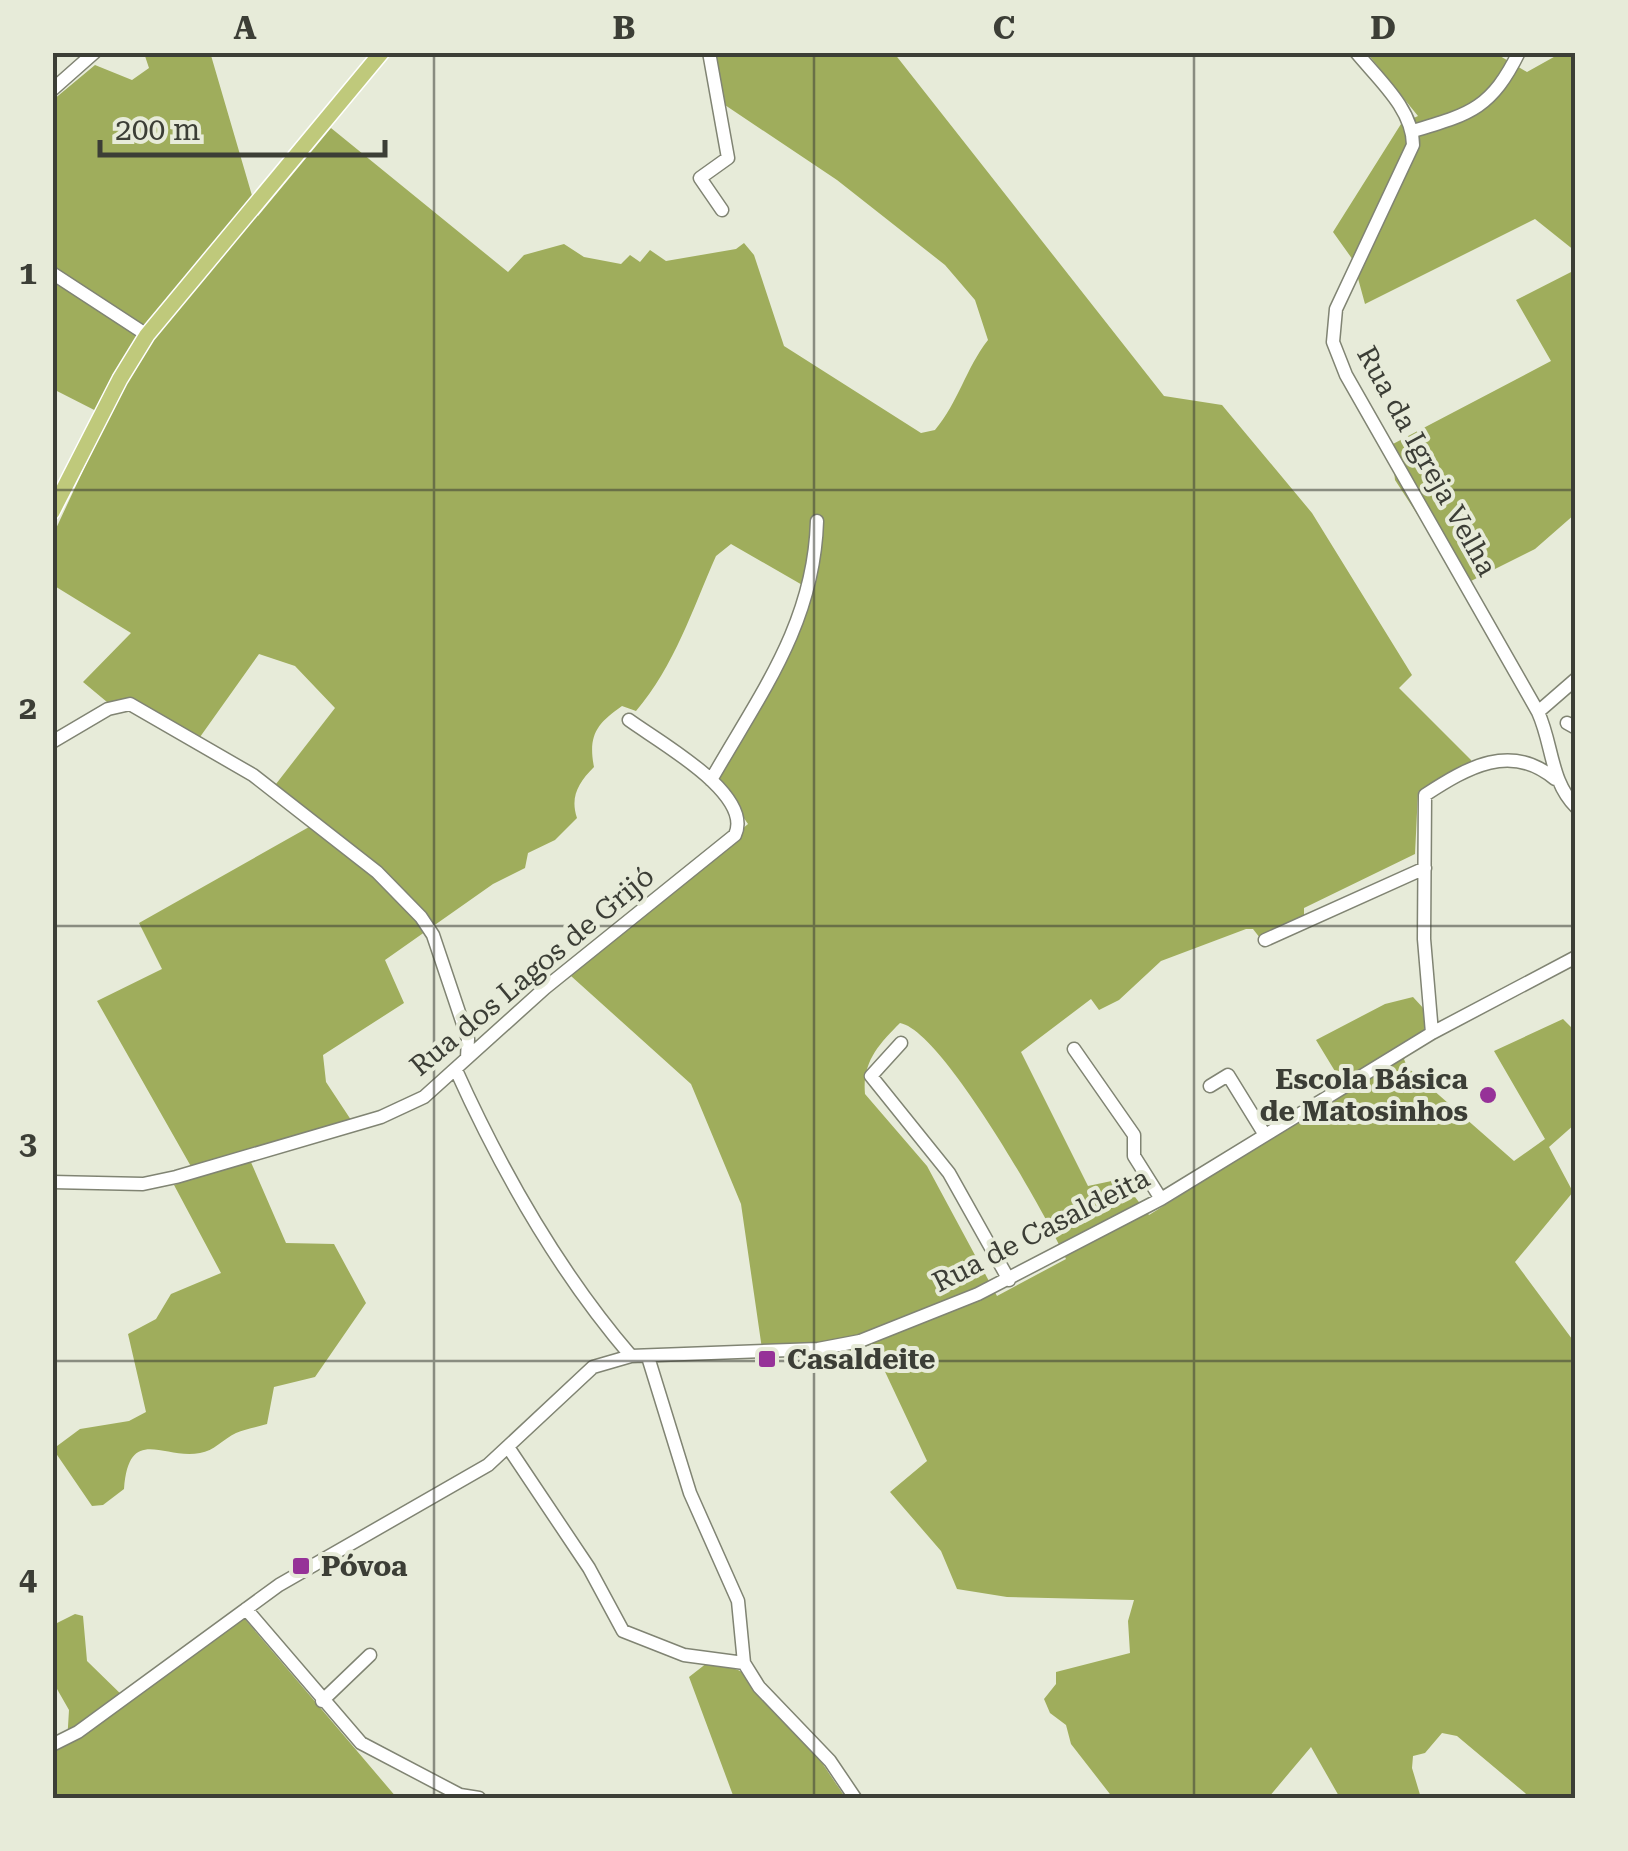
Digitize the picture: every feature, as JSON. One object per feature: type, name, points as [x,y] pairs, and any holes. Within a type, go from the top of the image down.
[{"type":"main road","points":[[52,512],[147,335],[382,52]]},
{"type":"street","points":[[52,90],[95,52]]},
{"type":"street","points":[[709,52],[728,158],[700,178],[722,210]]},
{"type":"street","points":[[1356,52],[1403,110],[1413,131],[1480,108],[1508,75],[1519,52]]},
{"type":"street","name":"Rua da Igreja Velha","points":[[1413,131],[1409,161],[1336,309],[1333,342],[1346,375],[1538,712],[1552,744],[1556,779],[1576,808]]},
{"type":"street","points":[[52,273],[147,335]]},
{"type":"street","points":[[712,780],[802,617],[816,567],[817,521]]},
{"type":"street","points":[[1538,712],[1576,679]]},
{"type":"street","points":[[52,742],[108,708],[130,704],[252,774],[319,824],[377,872],[434,935],[468,1039],[466,1058]]},
{"type":"street","name":"Rua dos Lagos de Grijó","points":[[52,1182],[144,1184],[176,1177],[381,1117],[424,1096],[622,924],[735,835],[741,822],[738,808],[712,780],[629,720]]},
{"type":"street","points":[[1432,1033],[1424,939],[1425,796],[1499,758],[1518,758],[1556,779]]},
{"type":"street","points":[[1265,940],[1425,868]]},
{"type":"street","name":"Rua de Casaldeita","points":[[52,1745],[78,1732],[278,1585],[464,1480],[508,1447],[583,1374],[604,1362],[631,1356],[832,1346],[860,1340],[1009,1280],[1162,1199],[1432,1033],[1576,957]]},
{"type":"street","points":[[901,1043],[871,1076],[949,1173],[1009,1280]]},
{"type":"street","points":[[1074,1049],[1134,1135],[1134,1156],[1162,1199]]},
{"type":"street","points":[[456,1070],[551,1249],[596,1315],[631,1356]]},
{"type":"street","points":[[1210,1086],[1228,1075],[1265,1134]]},
{"type":"street","points":[[648,1356],[690,1493],[738,1602],[744,1663],[759,1687],[830,1760],[855,1798]]},
{"type":"street","points":[[508,1447],[589,1568],[623,1631],[684,1655],[744,1663]]},
{"type":"street","points":[[246,1609],[362,1743],[460,1796],[479,1798]]},
{"type":"street","points":[[322,1700],[370,1655]]},
{"type":"green space","points":[[210,52],[258,216],[331,128],[508,272],[524,255],[564,244],[584,257],[621,264],[630,255],[640,262],[650,250],[666,261],[736,249],[744,243],[754,255],[784,346],[921,433],[935,430],[943,420],[988,340],[975,300],[945,265],[837,180],[719,101],[709,53],[894,53],[1164,396],[1222,405],[1312,513],[1412,675],[1399,688],[1471,760],[1472,766],[1418,792],[1415,854],[1304,908],[1304,915],[1260,938],[1253,929],[1246,929],[1161,961],[1119,1000],[1099,1010],[1091,999],[1021,1052],[1088,1186],[1121,1179],[1149,1215],[1347,1091],[1316,1040],[1385,1004],[1413,997],[1425,1010],[1424,1032],[1404,1059],[1407,1067],[1514,1161],[1545,1139],[1494,1051],[1563,1019],[1575,1031],[1575,1124],[1549,1147],[1573,1192],[1515,1262],[1575,1343],[1575,1798],[1531,1798],[1457,1736],[1442,1733],[1425,1753],[1413,1756],[1412,1768],[1421,1798],[1340,1798],[1311,1747],[1268,1798],[1113,1798],[1071,1744],[1066,1725],[1050,1713],[1044,1699],[1056,1684],[1056,1672],[1130,1653],[1128,1621],[1134,1600],[1007,1597],[957,1589],[941,1551],[890,1492],[927,1461],[872,1344],[827,1362],[816,1345],[762,1349],[741,1204],[691,1084],[571,976],[748,824],[717,779],[811,590],[731,544],[716,556],[682,636],[649,694],[636,711],[622,706],[596,732],[592,747],[594,767],[575,797],[577,818],[555,840],[528,853],[525,868],[493,884],[385,960],[404,1003],[323,1055],[326,1082],[353,1123],[250,1160],[286,1243],[334,1244],[366,1303],[315,1377],[274,1387],[267,1424],[236,1433],[200,1453],[140,1451],[127,1469],[124,1489],[103,1505],[92,1506],[53,1449],[80,1429],[129,1421],[146,1412],[128,1334],[156,1319],[171,1294],[221,1273],[174,1185],[197,1177],[97,1001],[162,969],[139,923],[309,827],[304,815],[276,784],[335,708],[295,666],[259,654],[200,737],[140,707],[107,702],[83,682],[131,633],[53,585],[53,535],[108,417],[53,389],[53,100],[95,65],[132,80],[149,68],[144,53]],"holes":[[[900,1023],[918,1033],[941,1057],[992,1127],[1066,1259],[997,1296],[927,1166],[865,1094],[869,1063],[885,1038]]]},
{"type":"green space","points":[[1367,53],[1495,53],[1527,72],[1561,53],[1575,53],[1575,251],[1535,219],[1365,304],[1353,260],[1333,232],[1401,124],[1418,116]]},
{"type":"green space","points":[[1575,270],[1575,514],[1535,549],[1463,585],[1395,480],[1391,445],[1551,361],[1516,300]]},
{"type":"green space","points":[[75,1614],[83,1616],[87,1661],[128,1701],[244,1618],[397,1798],[53,1798],[53,1749],[67,1743],[69,1710],[53,1682],[53,1625]]},
{"type":"green space","points":[[707,1663],[738,1670],[769,1693],[846,1798],[734,1798],[689,1677]]},
{"type":"place","name":"Escola Básica de Matosinhos","points":[[1488,1095]]},
{"type":"place","name":"Casaldeite","points":[[767,1359]]},
{"type":"place","name":"Póvoa","points":[[301,1566]]}]
